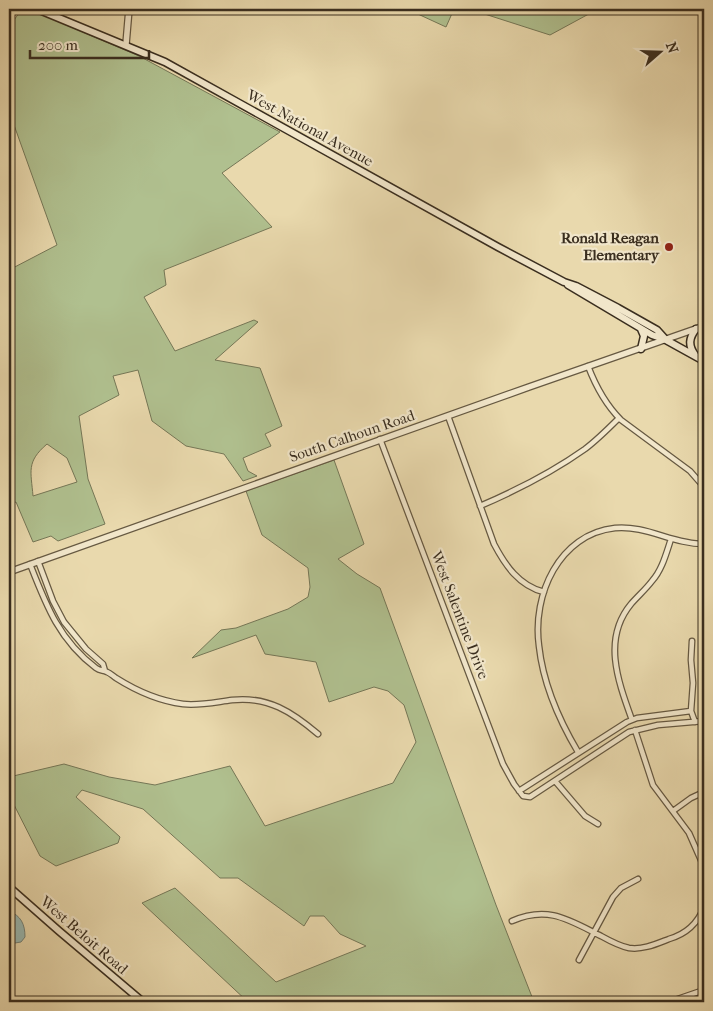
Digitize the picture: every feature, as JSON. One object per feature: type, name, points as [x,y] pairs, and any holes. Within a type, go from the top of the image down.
[{"type":"main road","name":"West National Avenue","points":[[37,9],[126,44],[181,70],[564,282],[595,303],[652,336],[666,340],[704,361]]},
{"type":"main road","name":"West National Avenue","points":[[564,282],[578,287],[657,330],[666,340]]},
{"type":"main road","points":[[638,327],[644,336],[641,349]]},
{"type":"main road","points":[[696,329],[691,336],[690,342],[696,356]]},
{"type":"main road","name":"West Beloit Road","points":[[9,887],[58,932],[143,1002]]},
{"type":"street","points":[[126,44],[129,9]]},
{"type":"street","name":"South Calhoun Road","points":[[9,572],[380,439],[704,326]]},
{"type":"street","points":[[588,366],[602,398],[619,418],[684,467],[704,487]]},
{"type":"street","points":[[448,416],[494,544],[509,569],[522,581],[544,592]]},
{"type":"street","points":[[480,506],[506,494],[573,457],[585,449],[619,418]]},
{"type":"street","name":"West Salentine Drive","points":[[380,439],[503,764],[521,793]]},
{"type":"street","points":[[578,752],[557,711],[542,665],[538,645],[538,625],[544,592],[556,564],[577,542],[614,528],[641,530],[692,544],[704,544]]},
{"type":"street","points":[[632,720],[619,681],[614,643],[617,629],[623,616],[659,572],[670,539]]},
{"type":"street","points":[[38,561],[62,620],[83,646],[103,664],[105,671]]},
{"type":"street","points":[[30,564],[47,608],[56,624],[78,651],[99,670],[105,671],[126,684],[153,696],[182,704],[240,700],[279,706],[296,716],[318,734]]},
{"type":"street","points":[[56,624],[62,620]]},
{"type":"street","points":[[692,641],[693,683],[690,710],[695,722]]},
{"type":"street","points":[[78,651],[83,646]]},
{"type":"street","points":[[690,710],[652,715],[618,726],[521,793],[525,797],[530,797],[618,739],[636,730],[658,725],[704,722]]},
{"type":"street","points":[[636,730],[653,785],[690,833],[704,865]]},
{"type":"street","points":[[555,781],[584,816],[598,824]]},
{"type":"street","points":[[672,811],[704,792]]},
{"type":"street","points":[[579,960],[616,893],[638,879]]},
{"type":"street","points":[[512,921],[534,914],[549,914],[564,918],[624,947],[644,948],[678,936],[690,928],[702,918],[704,907]]},
{"type":"street","points":[[670,1002],[679,1001],[704,990]]},
{"type":"green space","points":[[22,9],[29,9],[139,56],[280,132],[222,173],[272,227],[164,270],[166,285],[144,297],[175,351],[254,320],[258,322],[215,360],[260,368],[282,426],[265,434],[271,446],[243,458],[248,471],[257,476],[243,481],[224,454],[186,446],[152,421],[138,370],[113,376],[119,395],[79,416],[88,479],[105,524],[58,541],[51,536],[33,542],[16,502],[9,504],[9,270],[57,245],[9,111],[9,27]],"holes":[[[47,444],[67,458],[77,482],[33,496],[31,467],[40,450]]]},
{"type":"green space","points":[[407,9],[454,9],[446,27]]},
{"type":"green space","points":[[469,9],[598,9],[550,35]]},
{"type":"green space","points":[[334,460],[364,544],[338,559],[357,574],[380,588],[496,905],[534,1002],[248,1002],[142,903],[175,888],[276,982],[366,946],[340,934],[324,916],[310,916],[304,926],[238,878],[220,878],[143,809],[82,790],[76,797],[120,837],[118,843],[56,866],[40,856],[9,795],[9,777],[64,764],[109,777],[155,785],[230,766],[265,826],[393,783],[416,742],[404,705],[388,691],[374,687],[329,702],[316,662],[265,654],[256,635],[192,658],[221,630],[236,628],[288,609],[308,597],[310,587],[308,568],[262,535],[246,491]]},
{"type":"water","points":[[9,911],[17,915],[23,924],[25,937],[21,942],[9,944]]},
{"type":"place","name":"Ronald Reagan Elementary","points":[[669,247]]}]
